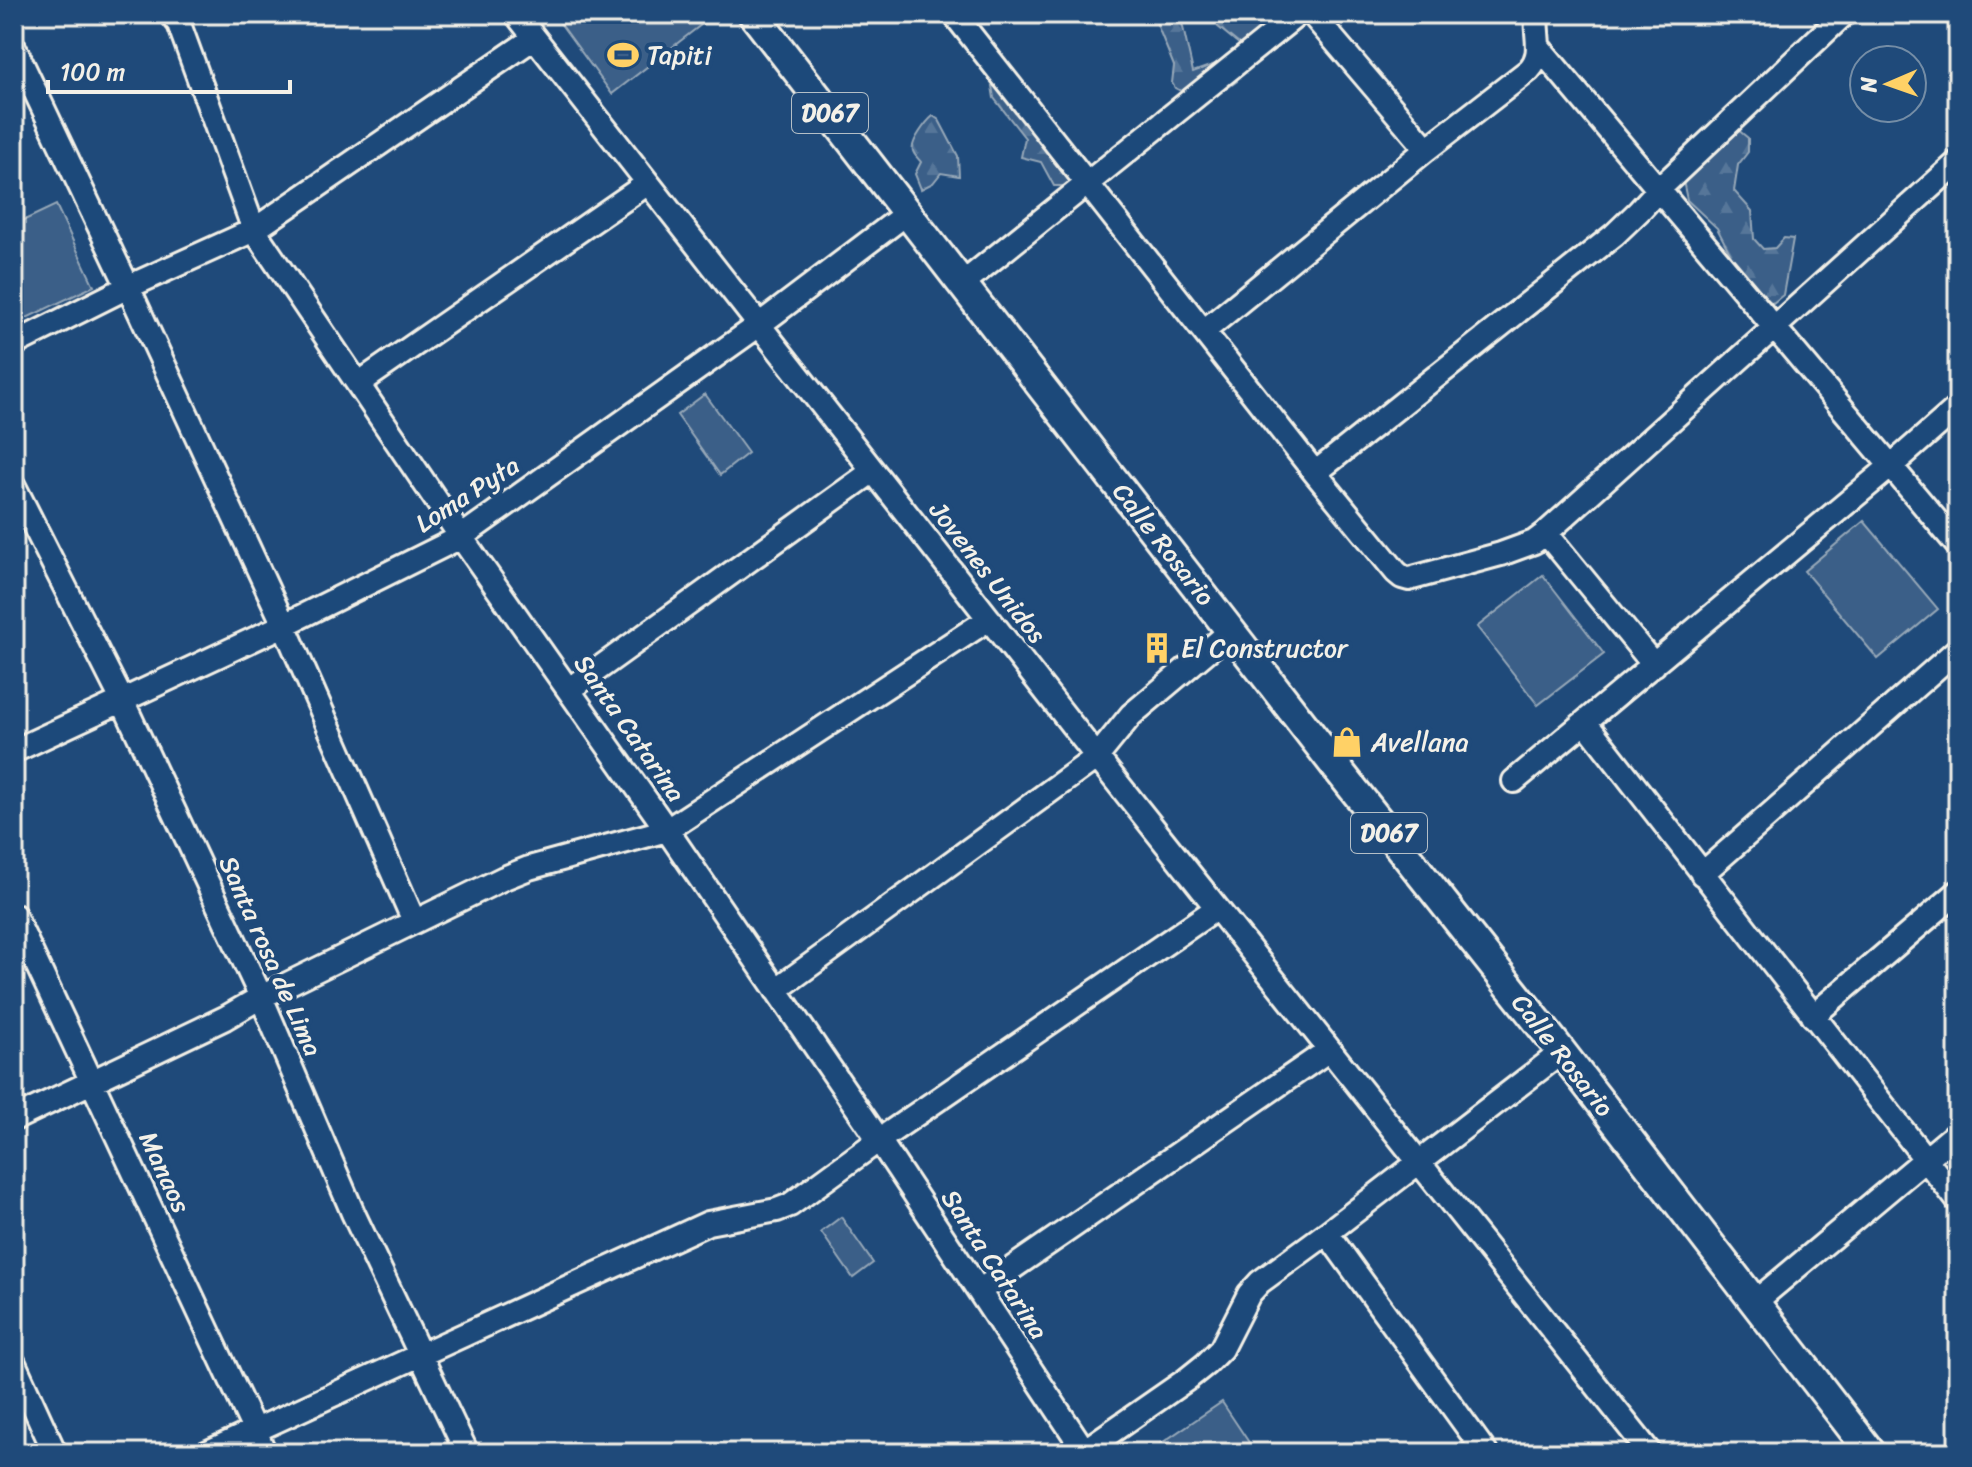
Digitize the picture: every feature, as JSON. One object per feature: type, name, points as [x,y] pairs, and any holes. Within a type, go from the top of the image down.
[{"type":"main road","name":"Calle Rosario","points":[[753,14],[1871,1453]]},
{"type":"street","name":"Jovenes Unidos","points":[[516,14],[1097,757],[1650,1453]]},
{"type":"street","points":[[954,14],[1315,473],[1396,572],[1409,579],[1501,554],[1534,542],[1546,533],[1958,162]]},
{"type":"street","points":[[962,284],[1298,14]]},
{"type":"street","points":[[1312,14],[1427,149]]},
{"type":"street","points":[[1204,331],[1529,70],[1538,57],[1537,14]]},
{"type":"street","points":[[1315,473],[1614,235],[1844,14]]},
{"type":"street","name":"Santa Catarina","points":[[182,17],[254,230],[461,537],[879,1140],[1084,1452]]},
{"type":"street","points":[[14,344],[128,287],[254,230],[534,38]]},
{"type":"street","points":[[1538,46],[1958,546]]},
{"type":"street","points":[[14,47],[284,625],[414,921]]},
{"type":"street","points":[[358,384],[648,183]]},
{"type":"street","name":"Loma Pyta","points":[[14,751],[284,625],[461,537],[759,325],[907,213]]},
{"type":"street","points":[[1514,781],[1958,407]]},
{"type":"street","points":[[569,690],[873,471]]},
{"type":"street","name":"Santa rosa de Lima","points":[[14,486],[122,700],[261,997],[353,1213],[467,1453]]},
{"type":"street","points":[[1546,533],[1654,665]]},
{"type":"street","points":[[14,1119],[225,1018],[261,997],[504,878],[529,868],[667,830],[989,619]]},
{"type":"street","points":[[776,990],[1097,757],[1131,715],[1231,631]]},
{"type":"street","points":[[1702,874],[1958,649]]},
{"type":"street","points":[[1585,722],[1958,1201]]},
{"type":"street","points":[[1813,1016],[1958,892]]},
{"type":"street","points":[[206,1453],[708,1223],[790,1205],[879,1140],[1217,908]]},
{"type":"street","name":"Manaos","points":[[14,915],[265,1453]]},
{"type":"street","points":[[979,1291],[1329,1050]]},
{"type":"street","points":[[1084,1452],[1206,1364],[1221,1349],[1249,1294],[1260,1282],[1562,1052]]},
{"type":"street","points":[[1755,1302],[1958,1132]]},
{"type":"street","points":[[1327,1233],[1486,1453]]},
{"type":"street","points":[[14,1363],[55,1453]]},
{"type":"green space","name":"Tapiti","points":[[715,14],[612,94],[555,16]]},
{"type":"green space","points":[[1169,14],[1180,14],[1193,72],[1218,63],[1224,64],[1235,74],[1237,81],[1226,89],[1181,91],[1175,88],[1172,83],[1174,66],[1156,22]]},
{"type":"green space","points":[[1219,14],[1286,14],[1252,46],[1239,44],[1217,26]]},
{"type":"green space","points":[[992,86],[1004,88],[1076,180],[1068,186],[1054,186],[1041,162],[1021,157],[1025,138],[994,98]]},
{"type":"green space","points":[[933,116],[939,120],[958,156],[959,176],[941,173],[933,183],[921,189],[915,174],[921,162],[914,154],[913,147]]},
{"type":"green space","points":[[1737,129],[1748,138],[1748,152],[1738,165],[1734,191],[1752,211],[1754,239],[1763,249],[1775,248],[1784,238],[1793,239],[1783,295],[1773,303],[1750,285],[1717,228],[1687,200],[1682,176]]},
{"type":"green space","points":[[56,205],[94,286],[14,324],[14,225]]},
{"type":"green space","points":[[705,394],[748,453],[720,475],[677,415]]},
{"type":"green space","points":[[1864,521],[1938,609],[1878,659],[1804,571]]},
{"type":"green space","points":[[1543,575],[1604,654],[1538,705],[1477,627]]},
{"type":"green space","points":[[841,1217],[873,1263],[853,1278],[821,1232]]},
{"type":"green space","points":[[1222,1402],[1256,1453],[1147,1453]]},
{"type":"place","name":"Tapiti","points":[[623,55]]},
{"type":"place","name":"El Constructor","points":[[1157,648]]},
{"type":"place","name":"Avellana","points":[[1347,742]]}]
